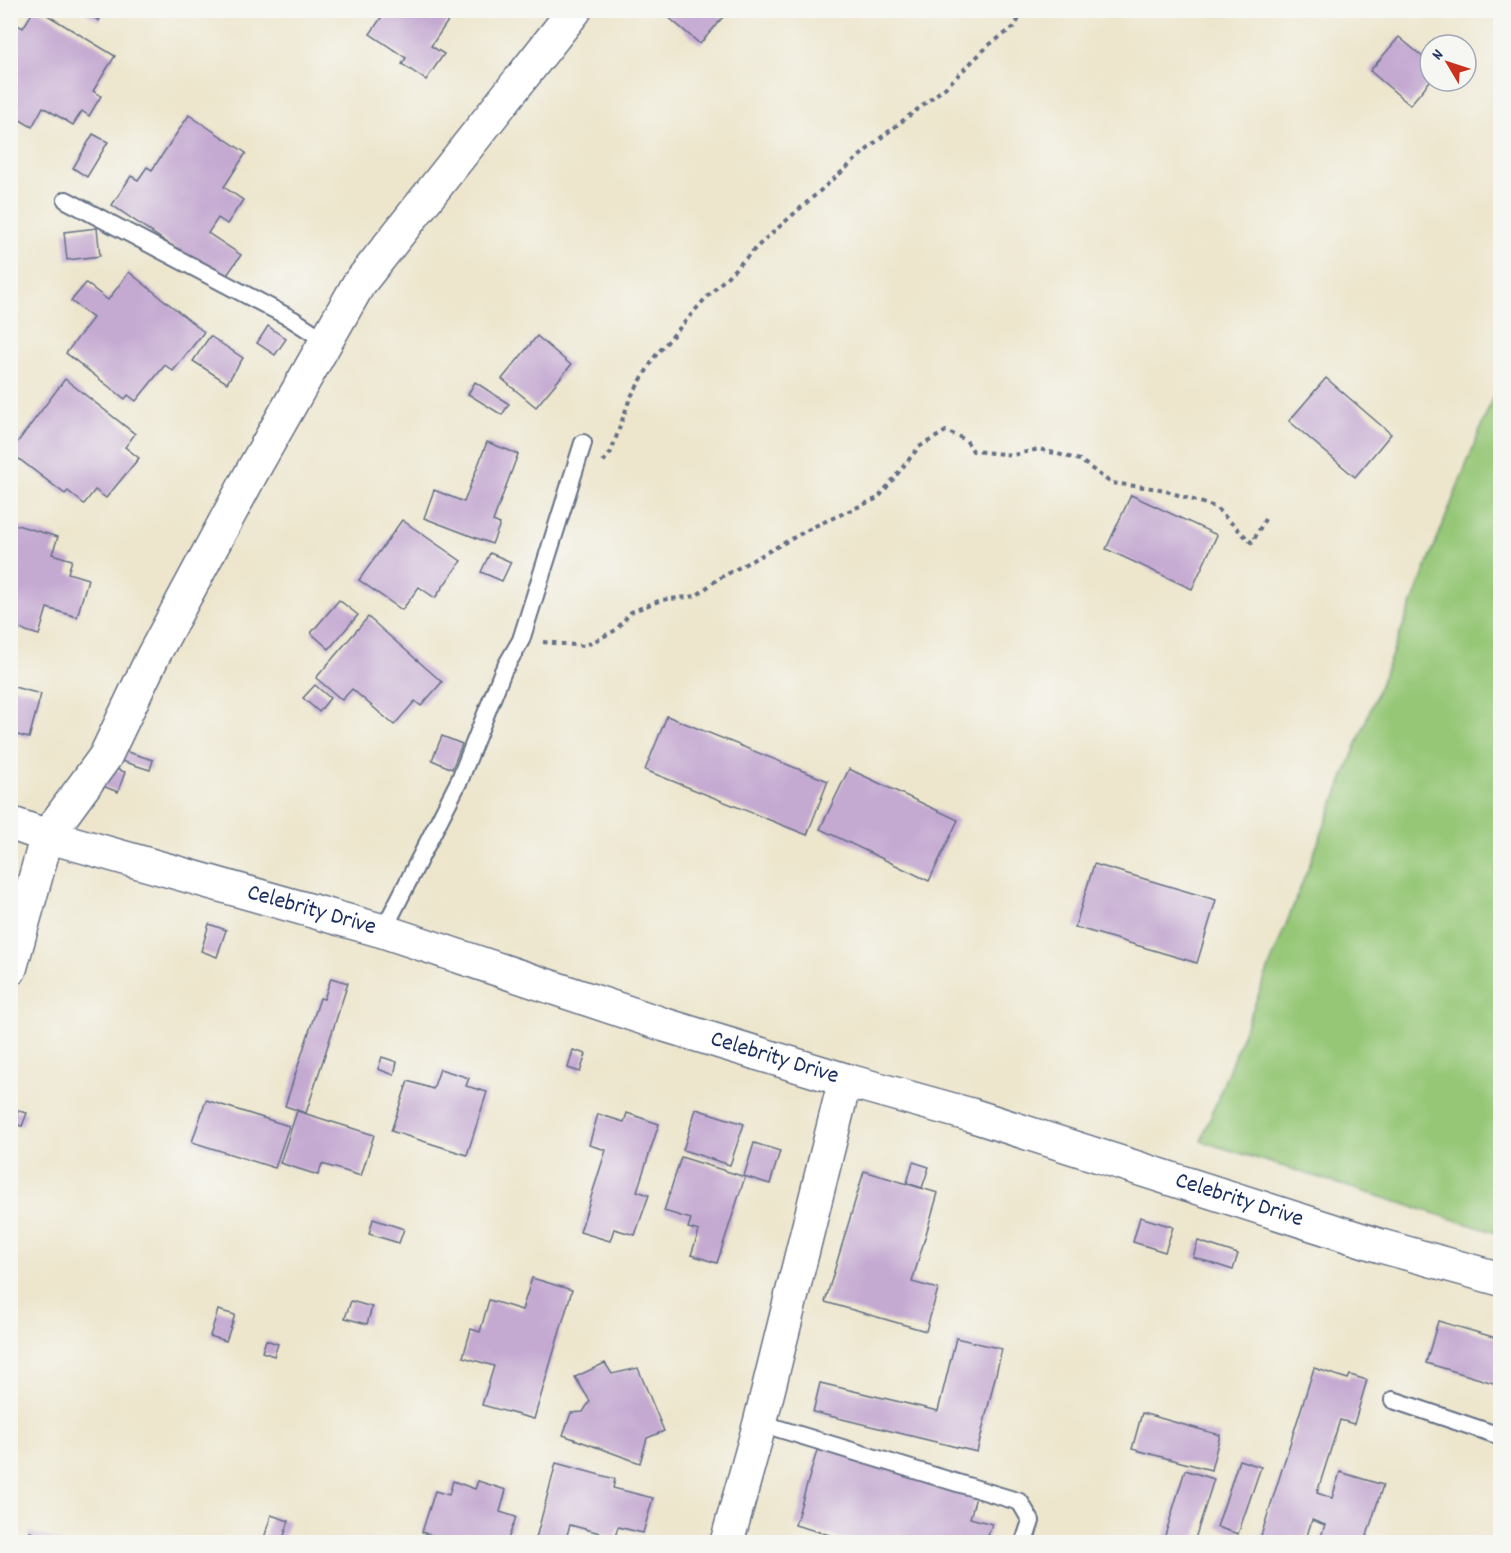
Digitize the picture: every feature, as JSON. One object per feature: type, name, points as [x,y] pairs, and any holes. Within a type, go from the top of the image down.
[{"type":"street","points":[[10,969],[46,836],[105,758],[153,656],[253,470],[358,285],[574,10]]},
{"type":"street","name":"Celebrity Drive","points":[[10,823],[46,836],[383,931],[665,1024],[845,1080],[971,1115],[1381,1246],[1500,1279]]},
{"type":"street","points":[[727,1542],[760,1423],[845,1080]]},
{"type":"lane","points":[[66,200],[292,319],[327,341]]},
{"type":"lane","points":[[383,931],[460,779],[503,671],[521,639],[583,443]]},
{"type":"lane","points":[[1393,1400],[1500,1436]]},
{"type":"lane","points":[[760,1423],[1020,1502],[1030,1521],[1024,1542]]},
{"type":"path","points":[[596,470],[611,453],[630,398],[656,355],[704,300],[763,242],[869,148],[946,87],[989,45],[1014,27],[1024,10]]},
{"type":"path","points":[[521,639],[585,646],[616,630],[631,612],[661,600],[696,596],[718,579],[815,526],[878,498],[919,447],[946,431],[966,440],[973,451],[1013,455],[1039,448],[1080,460],[1111,483],[1160,489],[1215,507],[1252,543],[1265,519]]},
{"type":"green space","points":[[1500,379],[1500,1234],[1201,1141]]},
{"type":"building","points":[[34,10],[39,10],[115,56],[93,91],[101,96],[89,116],[82,111],[73,125],[43,107],[32,127],[10,114],[10,21],[23,28]]},
{"type":"building","points":[[82,10],[105,10],[99,21]]},
{"type":"building","points":[[370,10],[433,10],[448,21],[431,46],[444,54],[426,80],[402,64],[406,58],[370,34],[381,18]]},
{"type":"building","points":[[660,10],[701,12],[729,10],[700,44]]},
{"type":"building","points":[[1399,37],[1418,53],[1418,93],[1420,93],[1410,105],[1370,71]]},
{"type":"building","points":[[189,115],[246,153],[224,187],[243,200],[227,224],[218,218],[208,233],[241,255],[223,281],[112,205],[131,176],[138,180],[147,167],[152,170]]},
{"type":"building","points":[[93,134],[108,142],[87,177],[73,168]]},
{"type":"building","points":[[97,228],[100,256],[67,260],[64,232]]},
{"type":"building","points":[[129,272],[204,332],[173,371],[165,365],[136,401],[128,395],[125,399],[66,353],[93,318],[71,301],[86,283],[108,300]]},
{"type":"building","points":[[268,326],[286,339],[275,355],[257,343]]},
{"type":"building","points":[[210,336],[243,358],[227,383],[193,361]]},
{"type":"building","points":[[537,336],[571,365],[536,407],[502,379]]},
{"type":"building","points":[[1326,378],[1391,434],[1355,477],[1289,421]]},
{"type":"building","points":[[65,379],[135,434],[125,447],[139,458],[106,498],[95,490],[84,504],[68,491],[65,494],[10,452]]},
{"type":"building","points":[[475,382],[509,404],[502,415],[468,394]]},
{"type":"building","points":[[487,442],[518,454],[493,521],[500,524],[492,544],[424,518],[434,490],[464,502]]},
{"type":"building","points":[[1131,495],[1217,535],[1192,589],[1106,549]]},
{"type":"building","points":[[402,520],[461,561],[435,598],[419,587],[402,610],[359,580]]},
{"type":"building","points":[[10,523],[58,537],[52,554],[72,560],[68,573],[88,579],[77,617],[47,608],[39,635],[10,626]]},
{"type":"building","points":[[490,553],[511,562],[502,581],[481,572]]},
{"type":"building","points":[[339,600],[358,615],[329,649],[311,633]]},
{"type":"building","points":[[368,617],[442,682],[421,706],[415,701],[394,725],[352,689],[342,700],[316,678]]},
{"type":"building","points":[[315,685],[330,698],[319,712],[303,698]]},
{"type":"building","points":[[10,686],[41,694],[29,738],[10,733]]},
{"type":"building","points":[[667,716],[828,781],[807,835],[645,770]]},
{"type":"building","points":[[442,736],[462,744],[452,769],[432,760]]},
{"type":"building","points":[[115,748],[153,760],[150,770],[112,758]]},
{"type":"building","points":[[106,766],[125,772],[118,792],[100,785]]},
{"type":"building","points":[[849,769],[958,820],[929,881],[820,829]]},
{"type":"building","points":[[1094,864],[1216,900],[1197,963],[1075,927]]},
{"type":"building","points":[[10,879],[18,882],[11,903],[10,903]]},
{"type":"building","points":[[209,924],[226,930],[217,957],[201,951]]},
{"type":"building","points":[[331,978],[348,983],[306,1113],[285,1106],[320,998],[324,999]]},
{"type":"building","points":[[573,1050],[586,1054],[580,1072],[568,1068]]},
{"type":"building","points":[[382,1057],[397,1062],[394,1075],[378,1069]]},
{"type":"building","points":[[440,1069],[469,1078],[466,1086],[487,1092],[467,1155],[391,1131],[408,1081],[433,1089]]},
{"type":"building","points":[[206,1100],[289,1126],[275,1168],[192,1142]]},
{"type":"building","points":[[696,1109],[744,1124],[730,1165],[683,1150]]},
{"type":"building","points":[[14,1110],[27,1113],[22,1126],[10,1123]]},
{"type":"building","points":[[297,1111],[374,1135],[361,1176],[322,1164],[318,1175],[280,1163]]},
{"type":"building","points":[[627,1113],[659,1124],[637,1191],[649,1195],[635,1235],[614,1229],[610,1241],[580,1232],[606,1150],[589,1145],[598,1114],[624,1122]]},
{"type":"building","points":[[754,1143],[780,1151],[770,1184],[744,1176]]},
{"type":"building","points":[[681,1157],[745,1177],[717,1263],[691,1255],[699,1231],[688,1228],[691,1219],[664,1211]]},
{"type":"building","points":[[913,1162],[929,1167],[922,1188],[907,1183]]},
{"type":"building","points":[[864,1171],[938,1193],[912,1282],[938,1289],[926,1331],[825,1302]]},
{"type":"building","points":[[1140,1217],[1173,1227],[1165,1252],[1133,1242]]},
{"type":"building","points":[[373,1219],[404,1229],[399,1243],[369,1234]]},
{"type":"building","points":[[1198,1241],[1238,1254],[1233,1270],[1193,1257]]},
{"type":"building","points":[[532,1278],[572,1290],[534,1419],[482,1405],[494,1366],[463,1357],[471,1329],[480,1332],[489,1300],[522,1310]]},
{"type":"building","points":[[351,1301],[372,1307],[367,1324],[345,1318]]},
{"type":"building","points":[[218,1310],[235,1315],[226,1341],[210,1336]]},
{"type":"building","points":[[1438,1321],[1500,1339],[1500,1385],[1426,1363]]},
{"type":"building","points":[[956,1338],[1002,1349],[977,1452],[813,1412],[820,1383],[938,1411]]},
{"type":"building","points":[[266,1340],[278,1344],[274,1356],[262,1352]]},
{"type":"building","points":[[605,1363],[612,1374],[638,1368],[664,1431],[647,1438],[640,1463],[563,1435],[571,1413],[583,1412],[590,1401],[575,1377]]},
{"type":"building","points":[[1314,1368],[1348,1379],[1350,1375],[1367,1380],[1354,1424],[1340,1420],[1317,1493],[1332,1498],[1340,1472],[1383,1485],[1365,1542],[1319,1542],[1325,1525],[1312,1520],[1305,1542],[1259,1542]]},
{"type":"building","points":[[1142,1413],[1220,1435],[1211,1470],[1132,1449]]},
{"type":"building","points":[[819,1444],[978,1490],[970,1518],[992,1524],[986,1542],[964,1540],[963,1542],[854,1542],[795,1525]]},
{"type":"building","points":[[1239,1460],[1261,1467],[1238,1534],[1217,1527]]},
{"type":"building","points":[[556,1463],[615,1479],[613,1488],[653,1498],[643,1533],[618,1527],[615,1537],[570,1525],[565,1542],[535,1542]]},
{"type":"building","points":[[1185,1470],[1214,1479],[1194,1542],[1163,1542]]},
{"type":"building","points":[[453,1481],[475,1489],[478,1481],[506,1490],[500,1512],[516,1517],[507,1542],[446,1542],[447,1540],[422,1532],[435,1491],[449,1495]]},
{"type":"building","points":[[271,1515],[289,1521],[282,1542],[263,1542]]},
{"type":"building","points":[[30,1532],[63,1542],[27,1542]]}]
